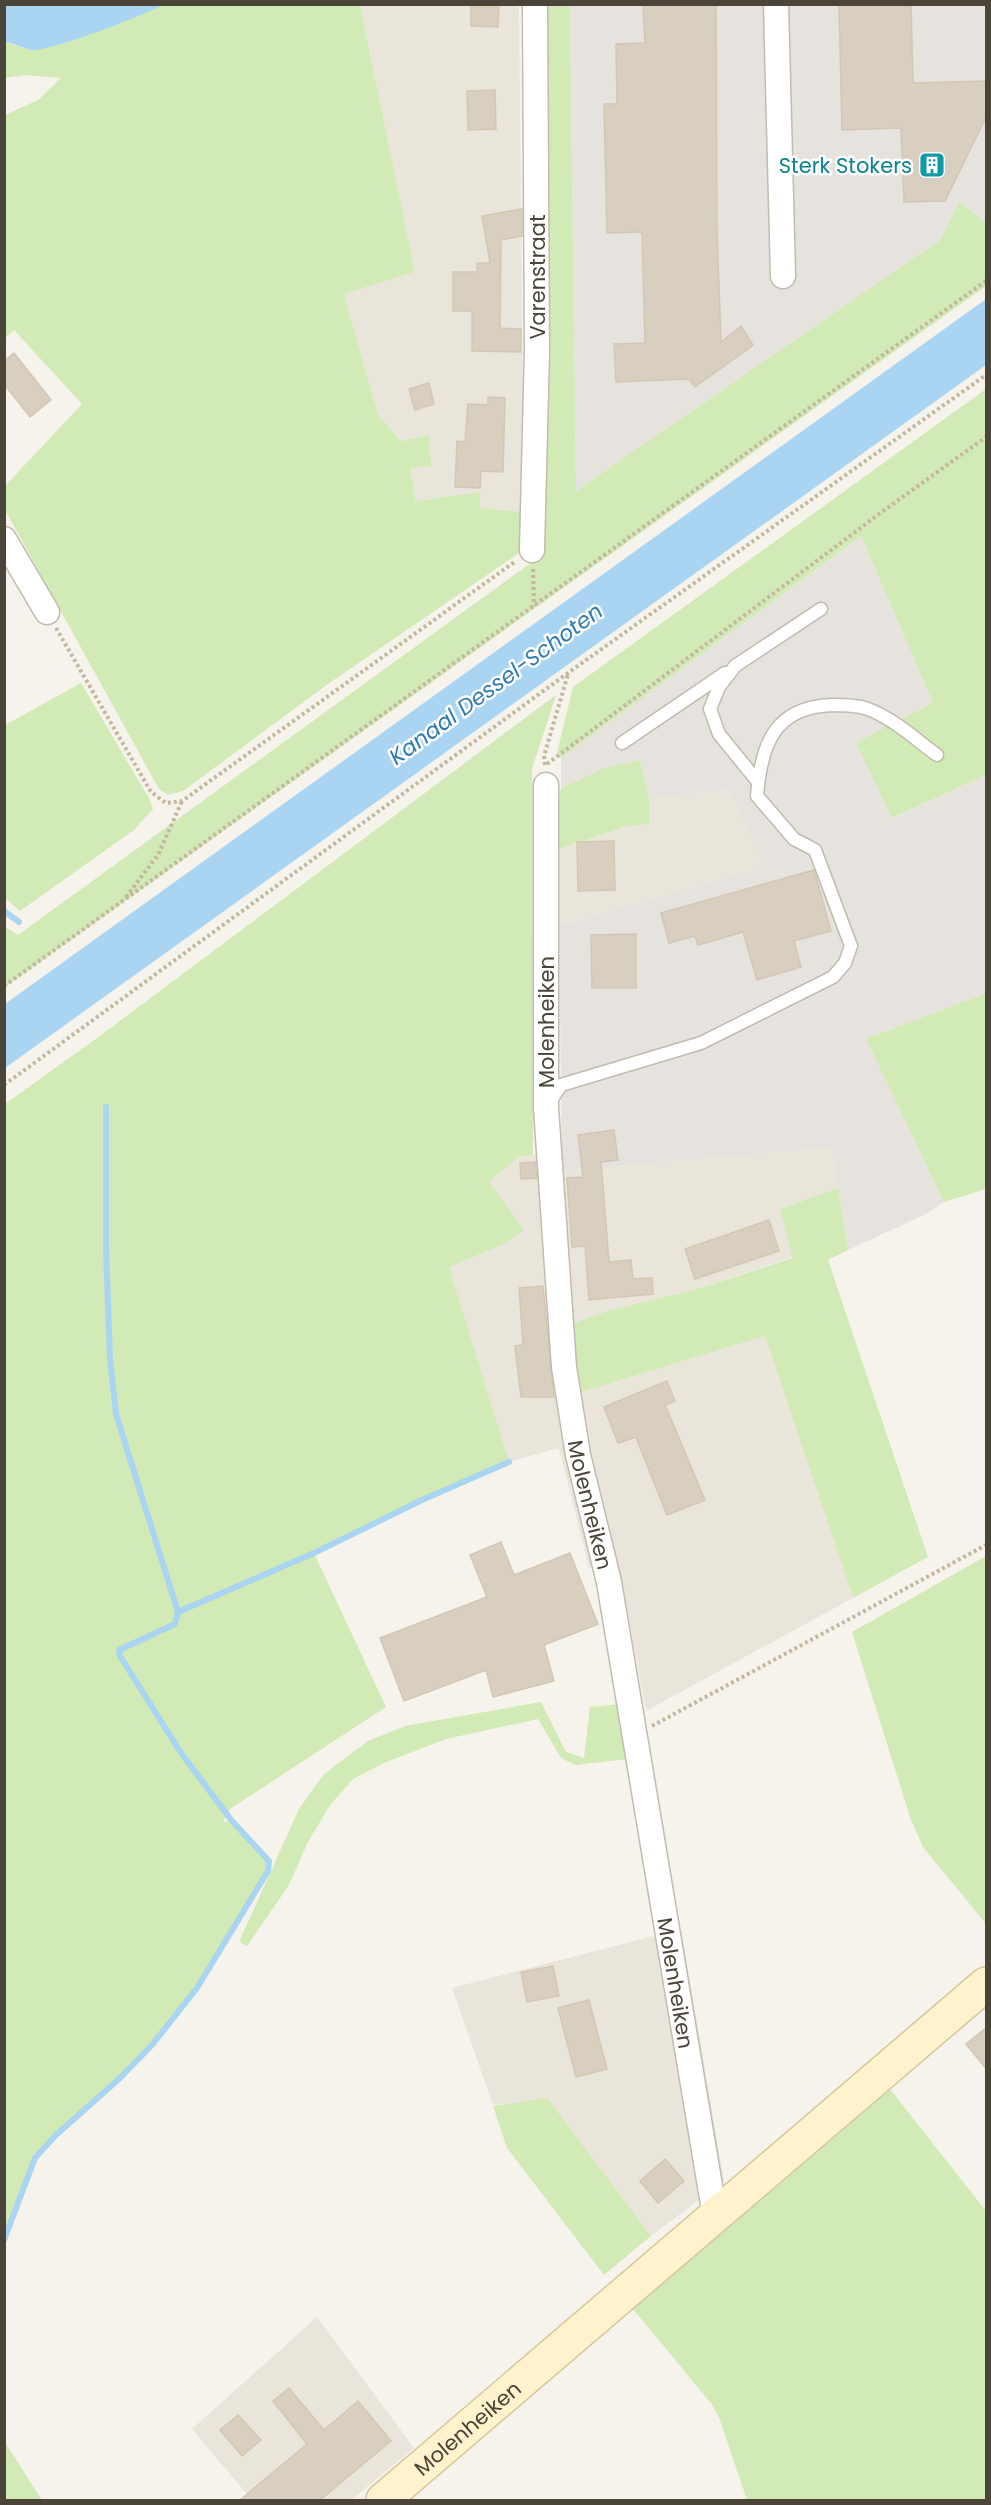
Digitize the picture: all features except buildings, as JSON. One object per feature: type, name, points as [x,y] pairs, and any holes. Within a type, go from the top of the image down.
[{"type":"street","name":"Varenstraat","points":[[532,550],[537,350],[535,4]]},
{"type":"street","points":[[776,4],[783,276]]},
{"type":"street","points":[[4,539],[47,612]]},
{"type":"street","name":"Molenheiken","points":[[545,776],[546,1108],[564,1367],[578,1455],[609,1582],[715,2217]]},
{"type":"street","name":"Molenheiken","points":[[383,2500],[987,1984]]},
{"type":"lane","points":[[622,744],[821,609]]},
{"type":"lane","points":[[735,666],[719,687],[710,709],[719,734],[758,782]]},
{"type":"lane","points":[[546,1108],[561,1085],[701,1043],[833,977],[845,963],[851,946],[815,850],[794,840],[757,796],[759,767],[773,730],[790,714],[815,705],[866,708],[890,719],[937,755]]},
{"type":"path","points":[[4,986],[987,281]]},
{"type":"path","points":[[4,1085],[568,674],[987,375]]},
{"type":"path","points":[[545,776],[879,514],[987,437]]},
{"type":"path","points":[[532,550],[534,607]]},
{"type":"path","points":[[47,612],[151,792],[166,803],[182,801],[532,550]]},
{"type":"path","points":[[545,776],[544,756],[568,674]]},
{"type":"path","points":[[122,902],[159,855],[182,801]]},
{"type":"path","points":[[634,1736],[987,1545]]},
{"type":"shaded area","points":[[360,5],[519,5],[524,512],[480,508],[480,492],[416,501],[410,467],[429,435],[401,441],[378,415],[344,294],[415,272]]},
{"type":"shaded area","points":[[570,5],[986,5],[986,223],[959,202],[940,240],[576,491]]},
{"type":"shaded area","points":[[861,536],[933,703],[893,818],[986,775],[986,993],[866,1039],[944,1202],[926,1214],[848,1250],[831,1148],[562,1171],[559,925],[765,867],[730,790],[649,798],[640,760],[604,768],[561,788],[561,758]]},
{"type":"shaded area","points":[[730,790],[766,867],[559,925],[556,850],[627,826],[648,824],[649,798]]},
{"type":"shaded area","points":[[831,1148],[838,1188],[780,1209],[793,1257],[701,1288],[611,1310],[574,1324],[578,1393],[765,1336],[853,1598],[646,1711],[618,1561],[589,1568],[559,1448],[509,1462],[449,1267],[502,1245],[489,1182],[518,1157],[562,1152],[563,1171]]},
{"type":"shaded area","points":[[681,1929],[724,2181],[651,2236],[547,2099],[493,2105],[452,1988]]},
{"type":"shaded area","points":[[317,2317],[414,2448],[351,2500],[252,2500],[192,2429]]},
{"type":"green space","points":[[163,5],[360,5],[415,272],[344,294],[378,415],[401,441],[429,435],[431,466],[410,468],[416,501],[480,492],[480,508],[524,512],[522,551],[328,684],[183,791],[168,795],[159,789],[5,510],[5,486],[82,404],[14,330],[5,338],[5,115],[38,100],[61,78],[25,75],[5,78],[5,42],[31,50],[72,40]]},
{"type":"green space","points":[[542,5],[570,5],[576,491],[940,240],[959,202],[986,223],[986,286],[5,987],[4,926],[18,935],[539,557]]},
{"type":"green space","points":[[986,389],[986,775],[892,818],[856,743],[933,703],[861,536],[561,758],[557,753],[573,687]]},
{"type":"green space","points":[[81,683],[150,800],[153,809],[134,830],[20,911],[5,898],[5,725]]},
{"type":"green space","points":[[556,695],[532,769],[533,1155],[518,1157],[489,1182],[524,1230],[502,1245],[449,1267],[509,1462],[422,1500],[314,1553],[386,1707],[230,1809],[223,1822],[232,1821],[269,1861],[268,1871],[197,1988],[152,2045],[119,2079],[56,2135],[35,2158],[5,2240],[5,1104],[97,1038]]},
{"type":"green space","points":[[640,760],[649,798],[649,824],[627,826],[556,850],[556,807],[561,788],[604,768]]},
{"type":"green space","points":[[986,993],[986,1189],[944,1202],[866,1039]]},
{"type":"green space","points":[[838,1188],[848,1250],[828,1260],[928,1557],[853,1598],[765,1336],[578,1393],[574,1323],[611,1310],[701,1288],[793,1258],[780,1209]]},
{"type":"green space","points":[[986,1556],[986,1924],[923,1847],[911,1820],[852,1632]]},
{"type":"green space","points":[[541,1702],[566,1752],[584,1758],[590,1707],[621,1704],[629,1759],[575,1765],[561,1758],[538,1719],[446,1739],[384,1763],[353,1779],[330,1805],[307,1844],[289,1885],[247,1946],[239,1942],[299,1809],[324,1774],[368,1741],[405,1726]]},
{"type":"green space","points":[[890,2089],[986,2211],[986,2500],[747,2500],[720,2420],[713,2406],[629,2304]]},
{"type":"green space","points":[[547,2098],[651,2236],[604,2275],[507,2148],[493,2106]]},
{"type":"green space","points":[[4,2441],[42,2500],[5,2500]]},
{"type":"water","points":[[5,4],[163,5],[76,39],[31,50],[5,42]]},
{"type":"water","name":"Kanaal Dessel-Schoten","points":[[986,299],[986,365],[5,1068],[5,1004]]},
{"type":"waterway","points":[[4,911],[19,922]]},
{"type":"waterway","points":[[4,2240],[35,2158],[56,2135],[119,2079],[152,2045],[197,1988],[268,1871],[269,1861],[232,1821],[181,1753],[120,1656],[119,1650],[175,1624],[178,1612],[116,1414],[110,1359],[106,1248],[106,1107]]},
{"type":"waterway","points":[[178,1612],[314,1553],[422,1500],[509,1462]]},
{"type":"place","name":"Sterk Stokers","points":[[932,165]]}]
